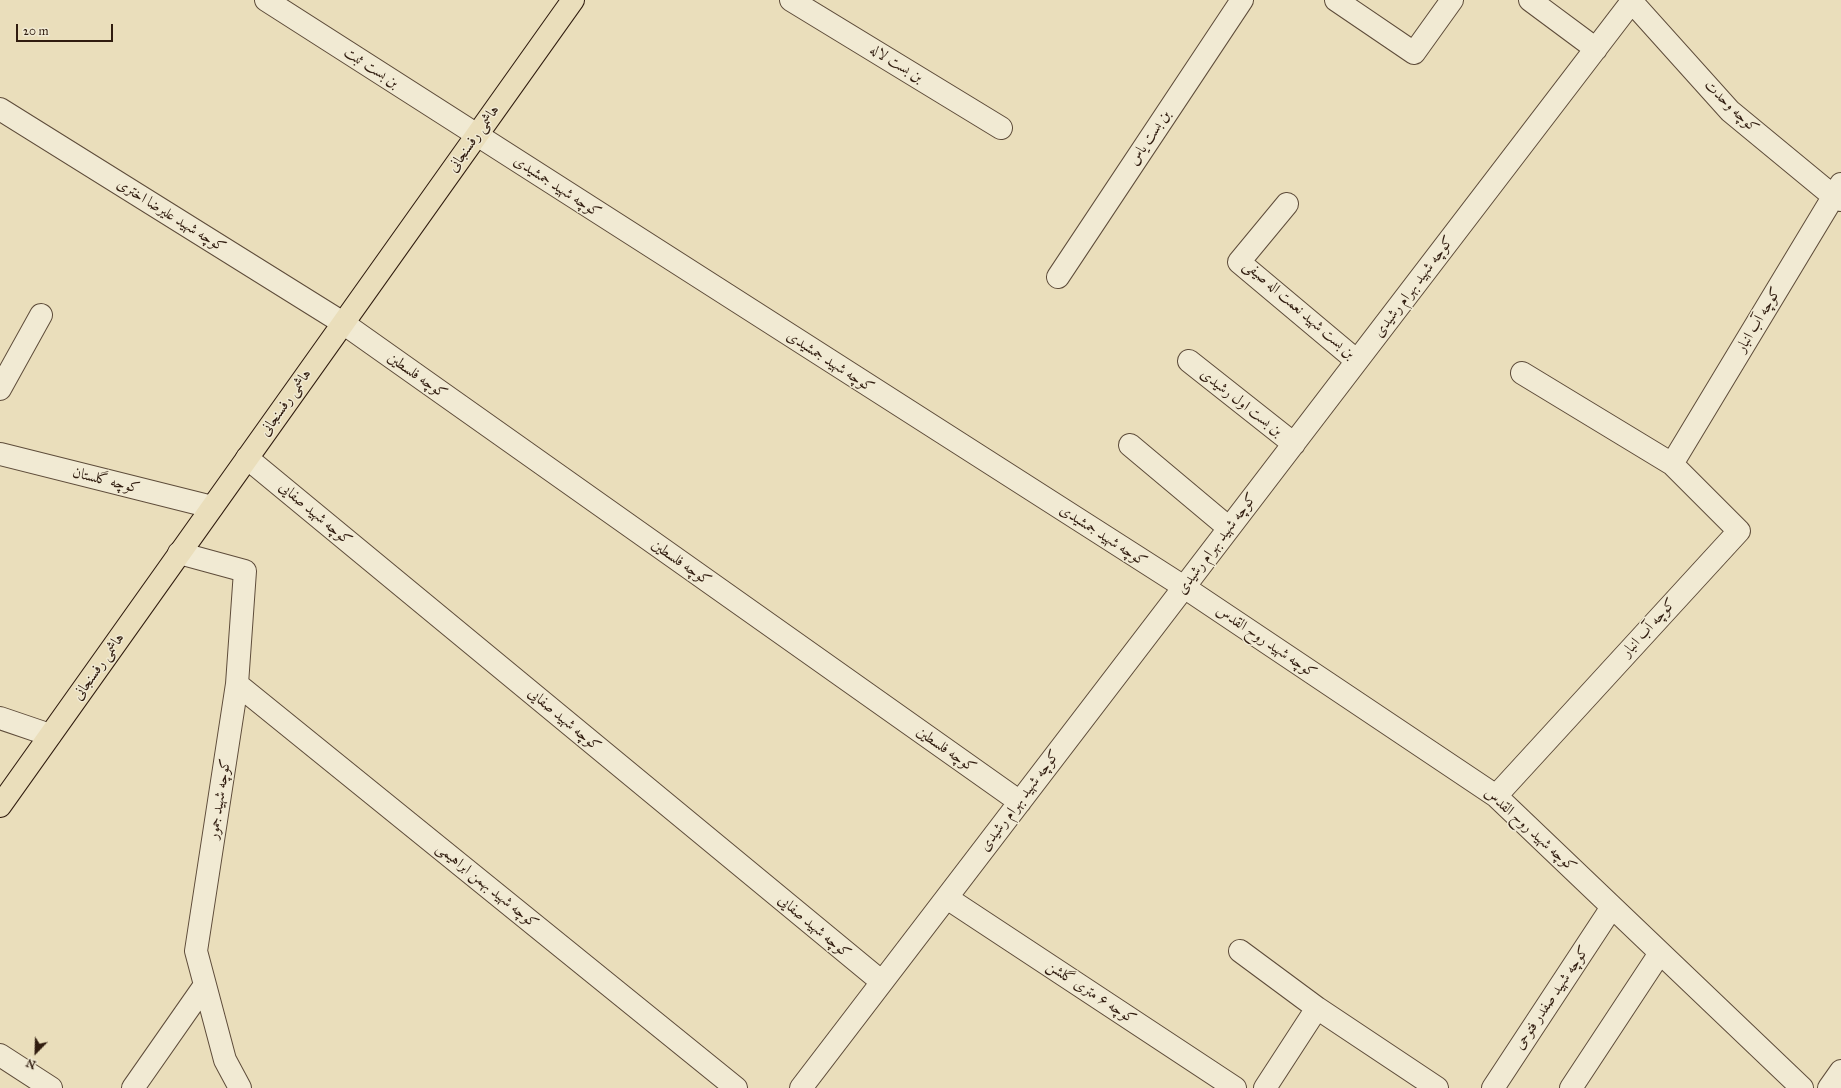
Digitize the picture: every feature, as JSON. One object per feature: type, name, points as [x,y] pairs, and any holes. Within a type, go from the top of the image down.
[{"type":"main road","name":"هاشمی رفسنجانی","points":[[0,806],[573,0]]},
{"type":"street","name":"بن بست ثبت","points":[[266,0],[476,136]]},
{"type":"street","name":"بن بست لاله","points":[[791,0],[1001,128]]},
{"type":"street","name":"بن بست یاس","points":[[1058,277],[1242,0]]},
{"type":"street","points":[[1336,0],[1414,53],[1452,0]]},
{"type":"street","points":[[1530,0],[1596,49]]},
{"type":"street","name":"کوچه شهید بهرام رشیدی","points":[[801,1088],[1633,1]]},
{"type":"street","name":"کوچه وحدت","points":[[1633,1],[1730,111],[1838,193]]},
{"type":"street","name":"کوچه شهید علیرضا اختری","points":[[0,108],[343,323]]},
{"type":"street","name":"کوچه شهید جمشیدی","points":[[476,136],[1184,587]]},
{"type":"street","name":"کوچه آب انبار","points":[[1672,464],[1838,193]]},
{"type":"street","name":"بن بست شهید نعمت اله صیفی","points":[[1286,204],[1239,262],[1357,361]]},
{"type":"street","points":[[0,389],[41,316]]},
{"type":"street","name":"کوچه فلسطین","points":[[343,323],[1020,802]]},
{"type":"street","name":"بن بست اول رشیدی","points":[[1189,361],[1294,444]]},
{"type":"street","name":"کوچه آب انبار","points":[[1496,796],[1738,531],[1672,464],[1522,373]]},
{"type":"street","points":[[1130,445],[1229,528]]},
{"type":"street","name":"کوچه گلستان","points":[[0,454],[212,507]]},
{"type":"street","name":"کوچه شهید صفایی","points":[[247,458],[882,982]]},
{"type":"street","name":"کوچه شهید جمور","points":[[179,553],[245,571],[237,684],[196,951],[225,1060],[240,1088]]},
{"type":"street","name":"کوچه شهید روح القدس","points":[[1184,587],[1496,796],[1802,1088]]},
{"type":"street","name":"کوچه شهید بهمن ابراهیمی","points":[[237,684],[736,1088]]},
{"type":"street","points":[[0,718],[50,735]]},
{"type":"street","name":"کوچه ۶ متری گلشن","points":[[947,898],[1235,1088]]},
{"type":"street","name":"کوچه شهید صفدر فتوحی","points":[[1493,1088],[1612,907]]},
{"type":"street","points":[[1240,951],[1317,1008],[1437,1088]]},
{"type":"street","points":[[1571,1088],[1660,953]]},
{"type":"street","points":[[133,1088],[205,985]]},
{"type":"street","points":[[1264,1088],[1317,1008]]},
{"type":"street","points":[[0,1055],[51,1088]]},
{"type":"street","points":[[1829,1088],[1841,1072]]}]
